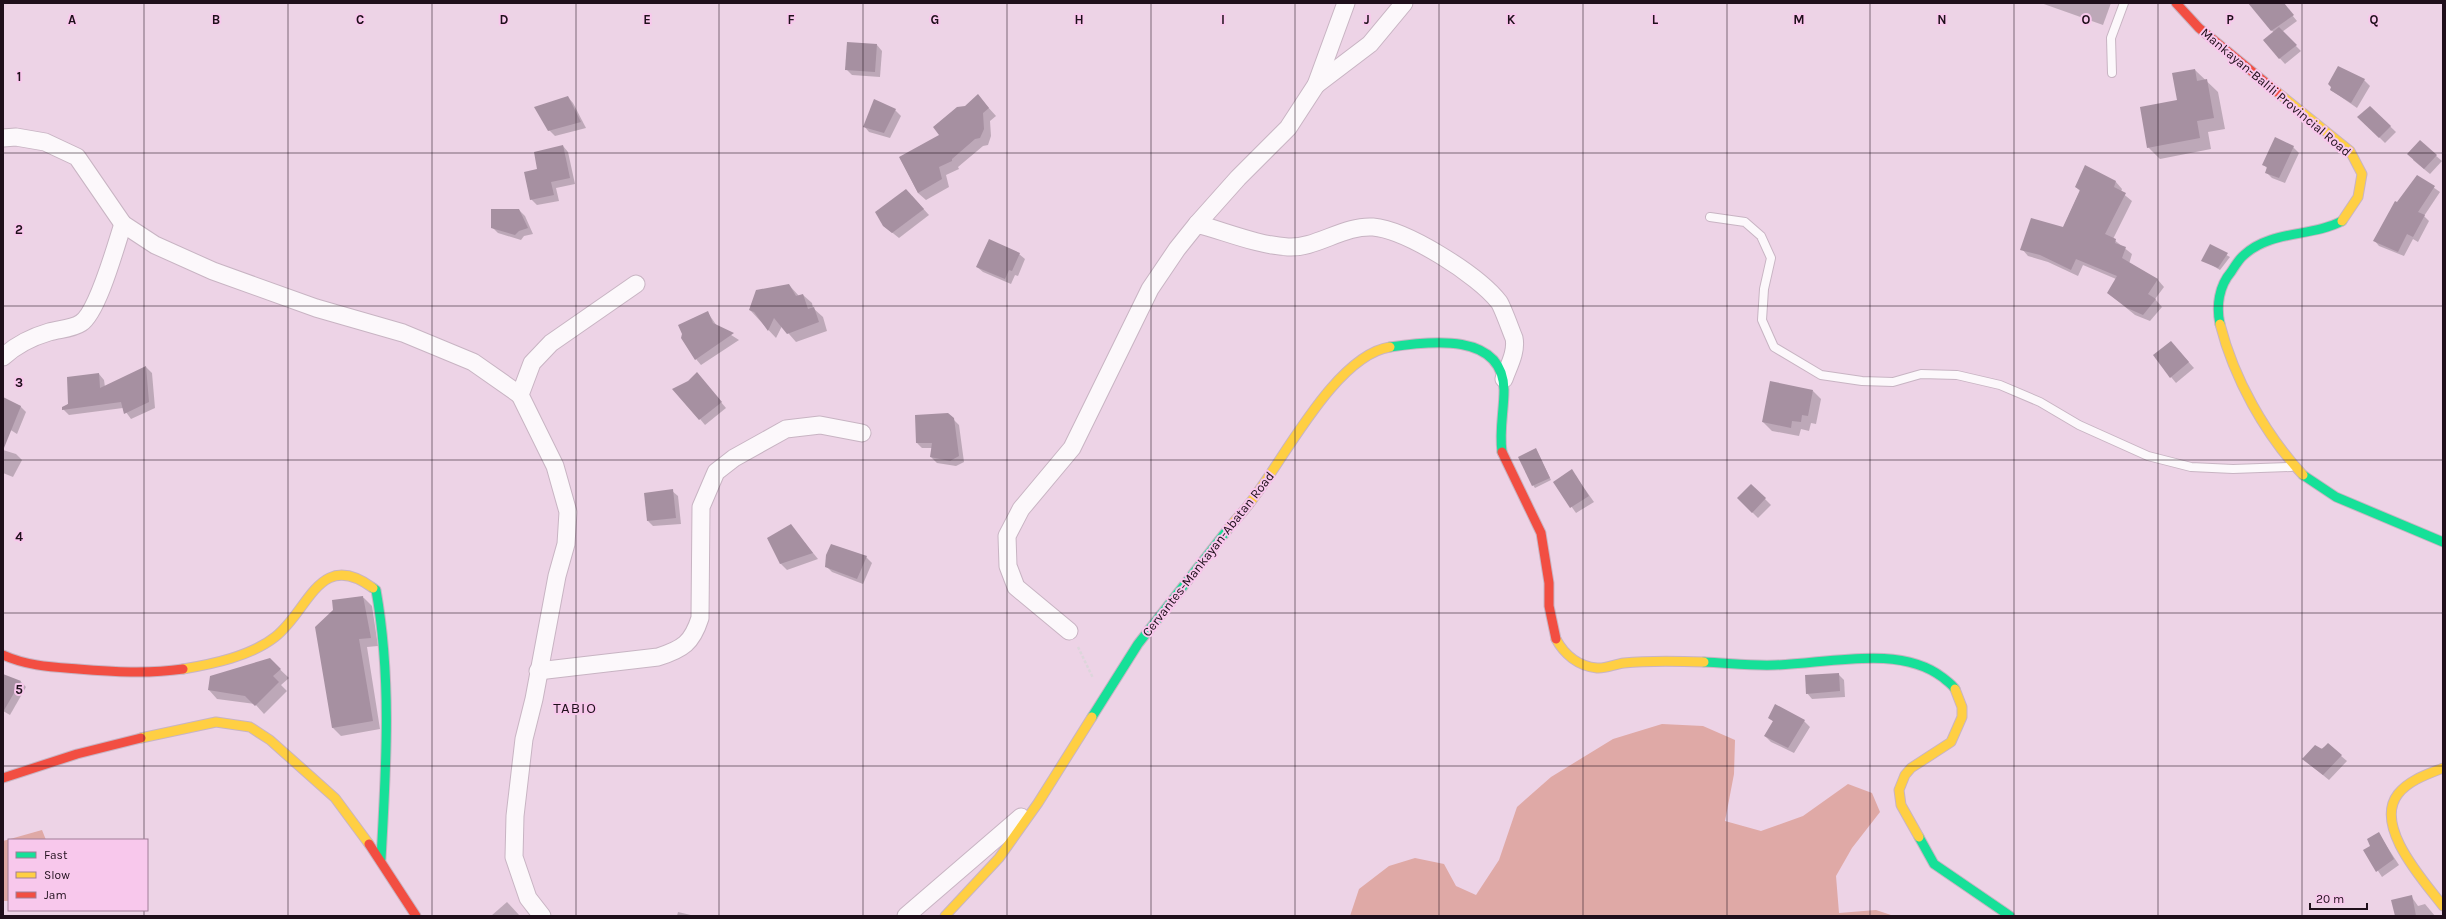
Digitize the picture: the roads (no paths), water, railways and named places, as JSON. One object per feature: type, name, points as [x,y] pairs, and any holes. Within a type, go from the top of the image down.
[{"type":"main road","name":"Mankayan-Balili Provincial Road","points":[[2176,3],[2199,28],[2227,52],[2350,151],[2362,174],[2358,197],[2345,220],[2331,227],[2272,240],[2255,247],[2244,255],[2225,279],[2220,292],[2218,308],[2220,322],[2235,365],[2249,397],[2270,433],[2294,467],[2308,480],[2336,497],[2443,542]]},
{"type":"main road","name":"Cervantes-Mankayan-Abatan Road","points":[[945,916],[999,858],[1038,803],[1138,644],[1213,546],[1255,497],[1333,385],[1353,365],[1382,348],[1394,345],[1454,342],[1484,352],[1501,368],[1504,379]]},
{"type":"main road","points":[[1504,379],[1500,421],[1503,455],[1540,533],[1549,583],[1549,606],[1553,634],[1562,651],[1577,662],[1597,668],[1624,663],[1663,660],[1774,665],[1877,658],[1906,660],[1936,672],[1954,685],[1962,707],[1962,717],[1951,742],[1911,768],[1906,774],[1899,790],[1901,805],[1934,864],[2010,916]]},
{"type":"main road","points":[[3,655],[33,664],[61,668],[138,674],[169,671],[222,659],[250,650],[274,638],[291,623],[316,587],[331,576],[343,573],[359,578],[376,590],[381,614],[388,701],[381,859]]},
{"type":"main road","points":[[3,778],[77,754],[171,730],[216,722],[250,727],[270,740],[335,798],[381,859],[416,916]]},
{"type":"main road","points":[[2443,768],[2415,779],[2395,798],[2390,815],[2395,836],[2443,906]]},
{"type":"street","points":[[1069,631],[1016,587],[1008,566],[1007,536],[1021,509],[1072,448],[1150,289],[1177,249],[1238,178],[1288,128],[1316,85],[1346,3]]},
{"type":"street","points":[[1316,85],[1370,44],[1404,3]]},
{"type":"street","points":[[3,138],[16,137],[45,142],[77,157],[123,224],[155,245],[213,270],[316,308],[403,333],[473,362],[520,396],[555,466],[568,512],[566,544],[556,576],[534,699],[524,739],[515,816],[514,857],[528,898],[542,916]]},
{"type":"street","points":[[3,357],[25,341],[49,332],[73,327],[87,318],[107,274],[123,224]]},
{"type":"street","points":[[1197,224],[1235,234],[1257,243],[1289,248],[1348,230],[1373,227],[1407,237],[1468,274],[1499,303],[1514,339],[1514,350],[1504,379]]},
{"type":"street","points":[[520,396],[532,363],[551,342],[636,284]]},
{"type":"street","points":[[538,671],[658,657],[676,651],[688,643],[695,632],[700,618],[701,506],[716,472],[734,458],[786,429],[820,426],[862,433]]},
{"type":"street","points":[[906,916],[1038,803]]},
{"type":"lane","points":[[2112,73],[2111,38],[2124,3]]},
{"type":"lane","points":[[1710,217],[1745,222],[1762,236],[1771,258],[1764,289],[1762,320],[1774,347],[1820,375],[1862,381],[1893,382],[1921,374],[1957,375],[2000,385],[2040,402],[2078,425],[2148,456],[2191,467],[2233,469],[2294,467]]},
{"type":"district","name":"TABIO","points":[[575,708]]}]
